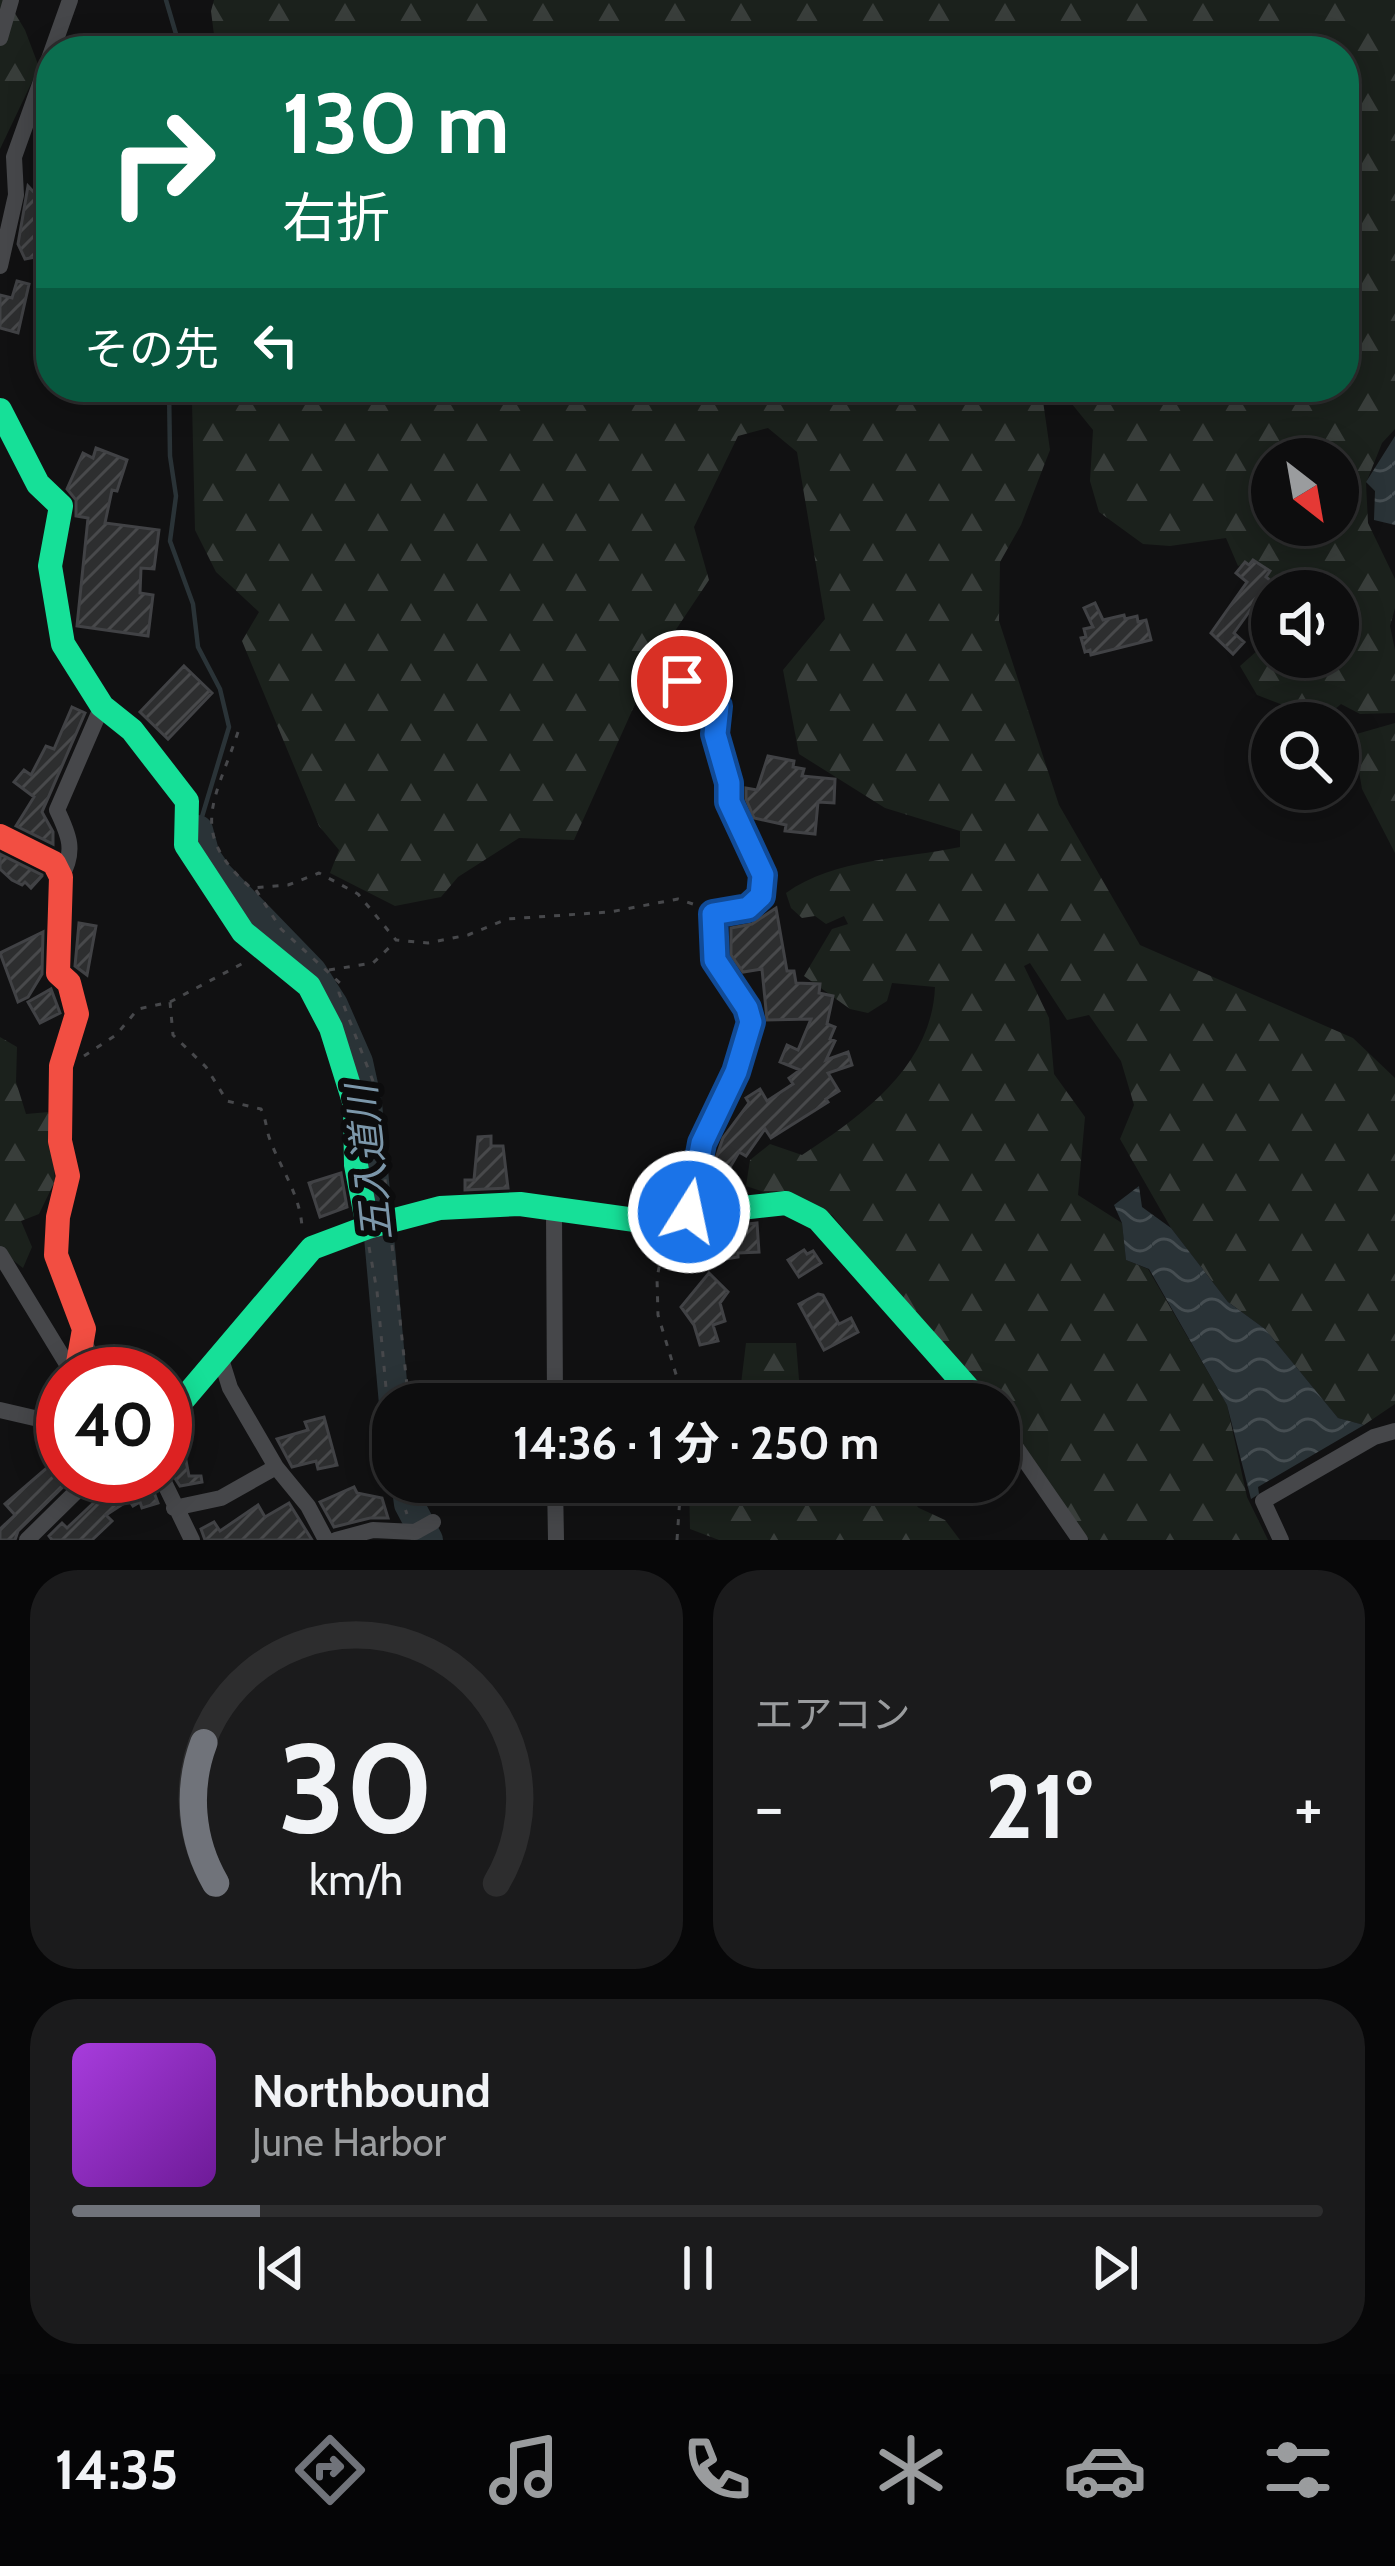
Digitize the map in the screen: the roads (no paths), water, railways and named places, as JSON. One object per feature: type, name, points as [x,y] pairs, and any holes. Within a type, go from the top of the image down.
[{"type":"street","points":[[0,38],[11,0]]},
{"type":"street","points":[[57,36],[70,0]]},
{"type":"street","points":[[0,266],[16,196],[14,157],[36,95]]},
{"type":"street","points":[[0,410],[38,484],[61,506],[50,566],[63,644],[102,706],[132,730],[199,813],[186,845],[243,932],[309,986],[332,1028],[355,1105],[356,1165],[379,1224]]},
{"type":"street","points":[[679,1214],[751,1022],[715,960],[713,914],[748,908],[761,896],[763,875],[729,802],[729,783],[715,734],[718,706],[708,692],[682,681]]},
{"type":"street","points":[[82,1347],[84,1329],[56,1255],[58,1217],[68,1177],[60,1141],[61,1066],[77,1014],[69,983],[58,973],[62,877],[70,861],[71,838],[57,810],[102,706]]},
{"type":"street","points":[[0,836],[54,863],[62,877]]},
{"type":"street","points":[[192,1389],[312,1248],[440,1208],[520,1204],[635,1220],[785,1203],[818,1219],[963,1383]]},
{"type":"street","points":[[554,1209],[555,1383]]},
{"type":"street","points":[[0,1254],[58,1347]]},
{"type":"street","points":[[84,1341],[87,1347]]},
{"type":"street","points":[[220,1356],[230,1388],[326,1540]]},
{"type":"street","points":[[0,1410],[36,1418]]},
{"type":"street","points":[[1281,1540],[1263,1501],[1374,1437],[1395,1432]]},
{"type":"street","points":[[1020,1454],[1080,1540]]},
{"type":"street","points":[[174,1508],[221,1498],[276,1467]]},
{"type":"street","points":[[27,1540],[65,1503]]},
{"type":"street","points":[[172,1503],[192,1540]]},
{"type":"street","points":[[555,1503],[556,1540]]},
{"type":"street","points":[[336,1540],[373,1530],[415,1532],[433,1522]]},
{"type":"water","points":[[1395,436],[1395,525],[1374,520],[1375,491],[1366,482]]},
{"type":"water","points":[[1139,1186],[1142,1207],[1171,1228],[1228,1302],[1265,1329],[1338,1418],[1364,1425],[1258,1487],[1259,1494],[1251,1499],[1227,1405],[1149,1269],[1126,1260],[1122,1223],[1114,1205]]},
{"type":"waterway","points":[[166,0],[177,36]]},
{"type":"waterway","points":[[169,402],[176,496],[170,541],[193,604],[198,647],[220,689],[229,727],[198,830]]},
{"type":"waterway","name":"五入道川","points":[[198,830],[205,856],[218,875],[312,972],[333,1005],[358,1062],[367,1103],[392,1383]]},
{"type":"waterway","name":"五入道川","points":[[409,1503],[428,1540]]}]
